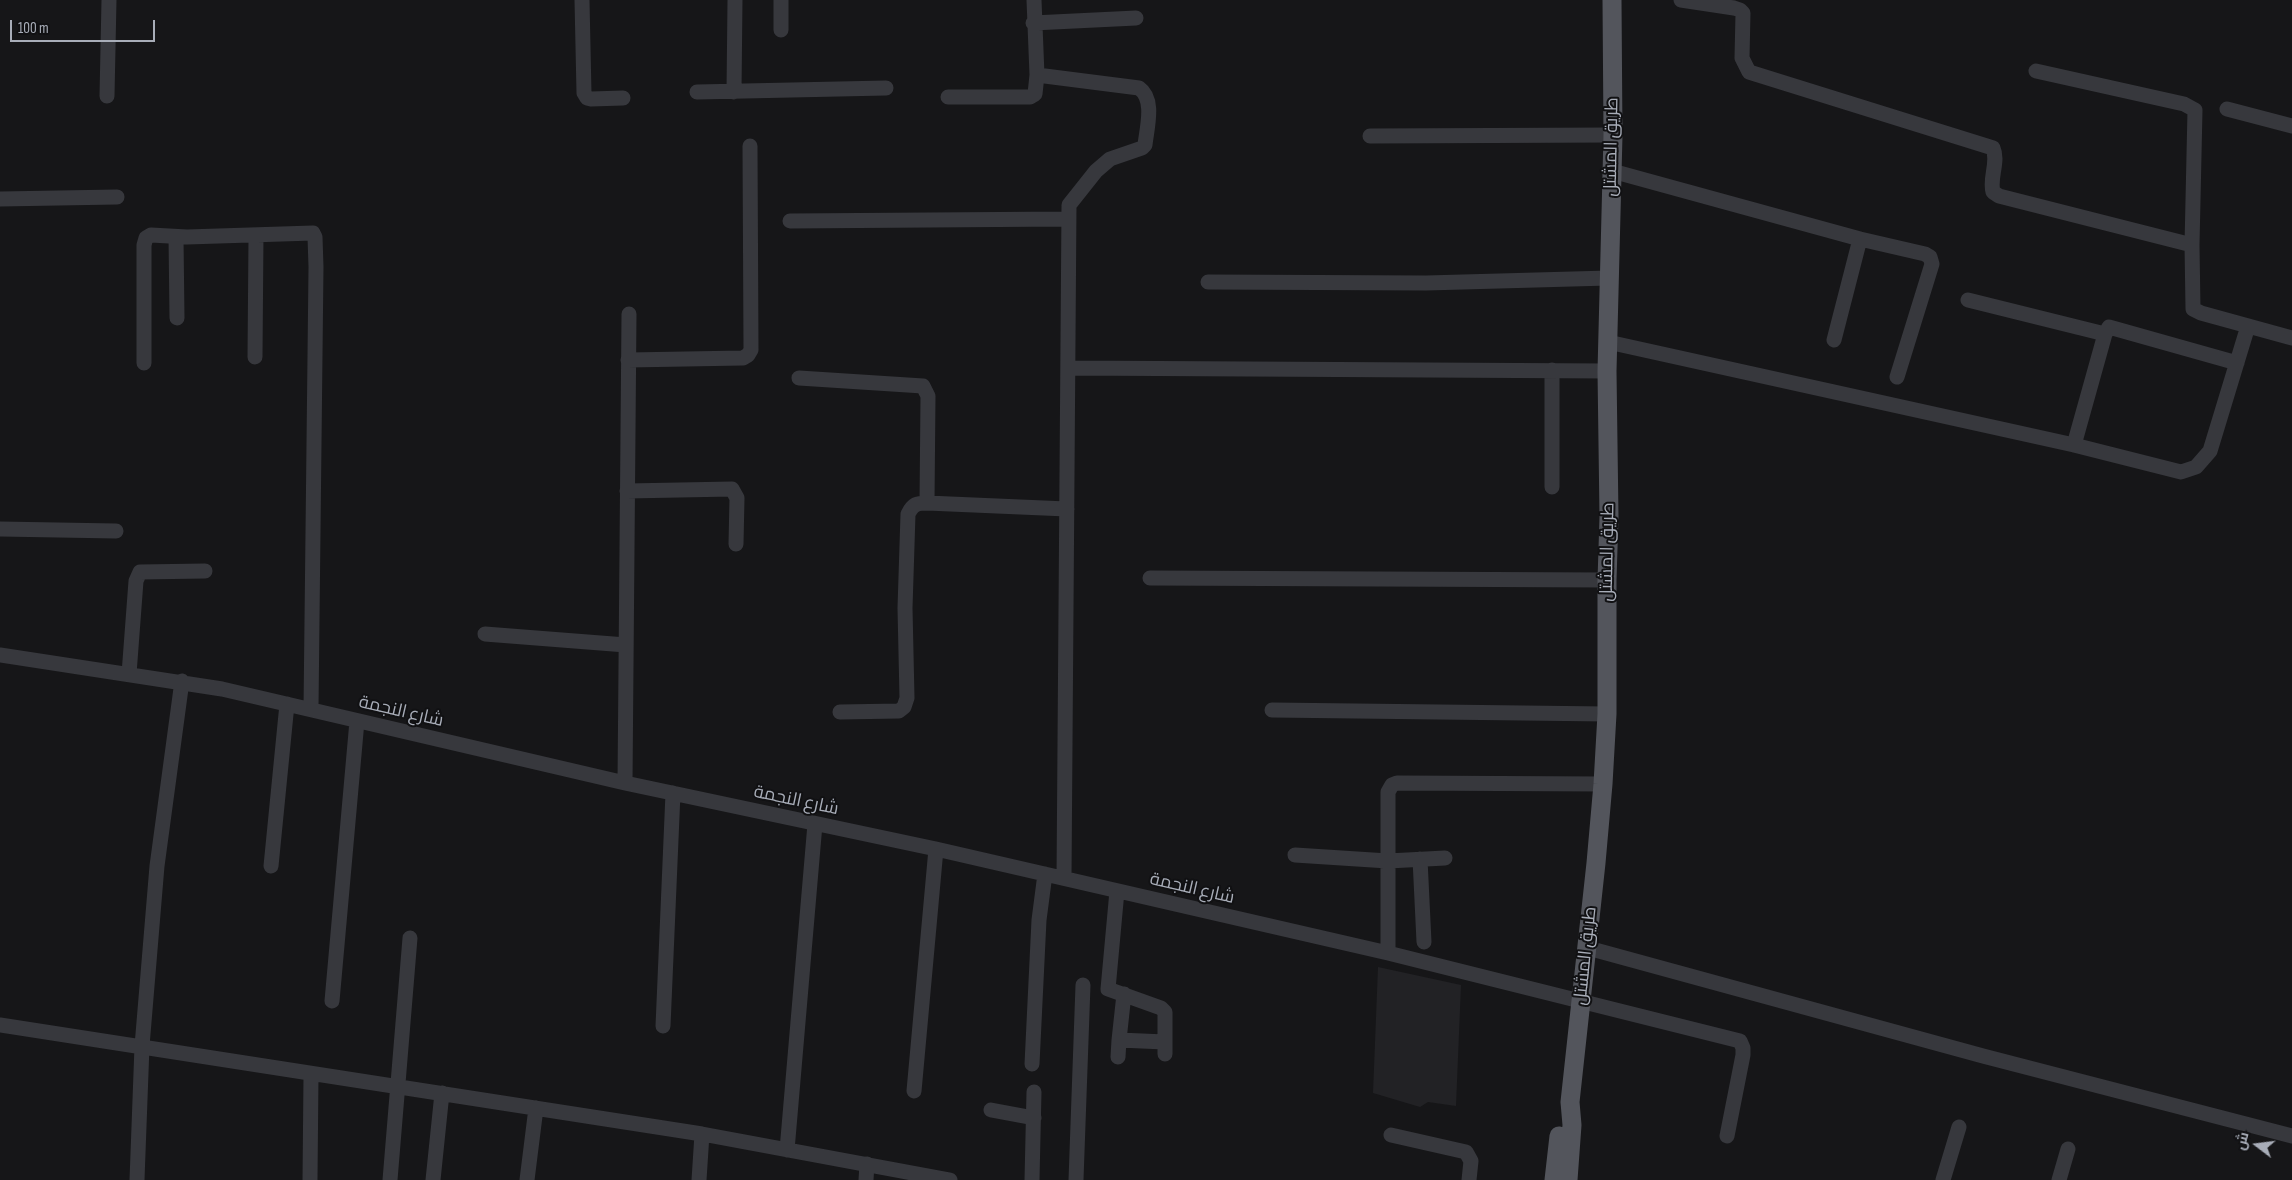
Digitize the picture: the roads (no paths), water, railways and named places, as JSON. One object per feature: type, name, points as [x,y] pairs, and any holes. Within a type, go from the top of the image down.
[{"type":"main road","name":"طريق المشتل","points":[[1568,1180],[1572,1125],[1570,1102],[1588,948],[1603,784],[1607,714],[1609,517],[1607,371],[1613,135],[1612,0]]},
{"type":"main road","name":"طريق المشتل","points":[[1554,1180],[1562,1120],[1570,1102]]},
{"type":"street","points":[[107,96],[109,0]]},
{"type":"street","points":[[582,0],[584,94],[591,99],[623,98]]},
{"type":"street","points":[[734,92],[735,0]]},
{"type":"street","points":[[781,0],[781,30]]},
{"type":"street","points":[[948,97],[1030,97],[1037,90],[1033,23],[1034,0]]},
{"type":"street","points":[[1681,0],[1740,10],[1744,20],[1742,58],[1749,72],[1994,148],[1996,154],[1991,186],[1993,192],[1999,196],[2192,245]]},
{"type":"street","points":[[1033,23],[1136,18]]},
{"type":"street","points":[[2036,71],[2184,104],[2195,110],[2192,245],[2193,309],[2201,314],[2292,338]]},
{"type":"street","points":[[1037,75],[1139,88],[1148,97],[1145,145],[1142,148],[1110,159],[1096,171],[1069,205],[1064,878]]},
{"type":"street","points":[[697,92],[886,88]]},
{"type":"street","points":[[2227,109],[2292,126]]},
{"type":"street","points":[[1370,136],[1613,135]]},
{"type":"street","points":[[628,360],[743,358],[751,350],[750,146]]},
{"type":"street","points":[[1612,171],[1860,239],[1925,254],[1930,257],[1932,264],[1897,377]]},
{"type":"street","points":[[0,199],[117,196]]},
{"type":"street","points":[[790,221],[1068,219]]},
{"type":"street","points":[[144,363],[144,245],[146,238],[152,235],[176,237],[313,233],[315,237],[312,709]]},
{"type":"street","points":[[255,356],[256,236]]},
{"type":"street","points":[[176,237],[176,318]]},
{"type":"street","points":[[1834,340],[1860,239]]},
{"type":"street","points":[[1208,282],[1426,283],[1609,278]]},
{"type":"street","points":[[1968,300],[2105,334]]},
{"type":"street","points":[[625,783],[629,314]]},
{"type":"street","points":[[1608,342],[2074,445],[2181,472],[2189,470],[2204,461],[2210,451],[2248,326]]},
{"type":"street","points":[[2074,445],[2105,334],[2109,328],[2237,362]]},
{"type":"street","points":[[1068,368],[1607,371]]},
{"type":"street","points":[[1552,370],[1552,487]]},
{"type":"street","points":[[799,378],[923,386],[928,396],[927,503]]},
{"type":"street","points":[[627,491],[732,489],[737,498],[736,544]]},
{"type":"street","points":[[840,712],[899,711],[904,707],[907,698],[905,608],[908,514],[917,503],[1067,508]]},
{"type":"street","points":[[0,529],[116,531]]},
{"type":"street","points":[[129,674],[136,580],[140,572],[204,571]]},
{"type":"street","points":[[1150,578],[1607,580]]},
{"type":"street","points":[[485,634],[626,645]]},
{"type":"street","name":"شارع النجمة","points":[[0,655],[182,681],[312,709],[673,794],[1064,878],[1388,953],[1740,1041],[1743,1048],[1743,1056],[1727,1136]]},
{"type":"street","points":[[137,1180],[142,1046],[157,866],[182,681]]},
{"type":"street","points":[[271,866],[288,704]]},
{"type":"street","points":[[1272,710],[1607,714]]},
{"type":"street","points":[[332,1002],[357,721]]},
{"type":"street","points":[[1388,953],[1388,792],[1392,785],[1397,783],[1603,784]]},
{"type":"street","points":[[663,1026],[673,794]]},
{"type":"street","points":[[786,1150],[815,824]]},
{"type":"street","points":[[914,1091],[936,850]]},
{"type":"street","points":[[1295,855],[1388,862],[1445,858]]},
{"type":"street","points":[[1420,860],[1424,942]]},
{"type":"street","points":[[1032,1064],[1039,920],[1045,874]]},
{"type":"street","points":[[1117,891],[1108,989],[1161,1008],[1165,1012],[1165,1048],[1119,1040]]},
{"type":"street","points":[[390,1180],[410,938]]},
{"type":"street","points":[[1588,948],[1982,1056],[2292,1136]]},
{"type":"street","points":[[1076,1180],[1083,985]]},
{"type":"street","points":[[1118,1057],[1124,994]]},
{"type":"street","points":[[0,1025],[142,1046],[311,1075],[442,1093],[702,1134],[949,1180]]},
{"type":"street","points":[[310,1180],[311,1075]]},
{"type":"street","points":[[1032,1180],[1034,1092]]},
{"type":"street","points":[[433,1180],[442,1093]]},
{"type":"street","points":[[527,1180],[536,1108]]},
{"type":"street","points":[[991,1110],[1034,1118]]},
{"type":"street","points":[[1943,1180],[1960,1128]]},
{"type":"street","points":[[699,1180],[702,1134]]},
{"type":"street","points":[[1391,1135],[1466,1152],[1471,1161],[1469,1180]]},
{"type":"street","points":[[2059,1180],[2068,1149]]},
{"type":"street","points":[[866,1180],[867,1164]]}]
